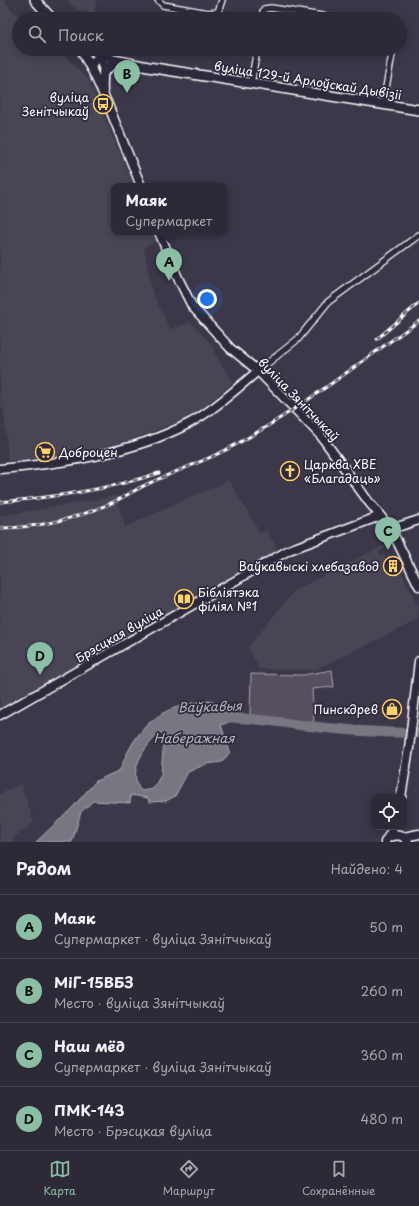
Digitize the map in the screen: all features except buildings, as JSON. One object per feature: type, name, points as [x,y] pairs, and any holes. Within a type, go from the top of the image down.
[{"type":"main road","points":[[35,0],[46,12]]},
{"type":"main road","points":[[85,56],[102,91],[140,183]]},
{"type":"main road","points":[[91,68],[94,62],[102,56]]},
{"type":"main road","points":[[102,56],[122,62]]},
{"type":"main road","points":[[102,56],[104,72],[102,78],[102,91]]},
{"type":"main road","points":[[104,72],[110,66],[122,62]]},
{"type":"main road","name":"вуліца 129-й Арлоўскай Дывізіі","points":[[122,62],[419,110]]},
{"type":"main road","name":"вуліца Зянітчыкаў","points":[[160,235],[178,278],[192,306],[209,327],[230,348],[258,371],[321,436],[391,529],[419,586]]},
{"type":"main road","points":[[0,469],[83,459],[122,449],[159,436],[188,424],[258,371]]},
{"type":"main road","name":"Брэсцкая вуліца","points":[[0,715],[289,550],[380,516]]},
{"type":"main road","points":[[391,529],[419,520]]},
{"type":"main road","points":[[402,794],[411,737],[419,661]]},
{"type":"main road","points":[[387,839],[392,830]]},
{"type":"main road","points":[[387,839],[399,835],[405,839],[419,834]]},
{"type":"street","points":[[158,0],[163,5],[202,12]]},
{"type":"street","points":[[218,12],[222,0]]},
{"type":"street","points":[[263,12],[264,9],[271,8],[296,12]]},
{"type":"street","points":[[251,84],[255,56]]},
{"type":"street","points":[[383,104],[392,56]]},
{"type":"street","points":[[258,371],[298,339],[328,302],[419,235]]},
{"type":"shaded area","points":[[0,0],[4,0],[13,12],[12,56],[65,56],[89,81],[133,183],[111,183],[111,235],[155,235],[157,241],[144,247],[152,291],[170,329],[191,322],[213,347],[215,354],[233,383],[200,410],[185,419],[129,441],[73,454],[8,462],[4,410],[0,405]]},
{"type":"shaded area","points":[[67,0],[97,0],[94,12],[76,10]]},
{"type":"shaded area","points":[[229,480],[260,533],[267,530],[279,553],[0,711],[0,516],[116,496],[125,527]]},
{"type":"shaded area","name":"Ваўкавыскі хлебазавод","points":[[384,545],[386,548],[379,552],[381,556],[384,555],[393,574],[400,570],[419,608],[418,620],[315,670],[259,669],[248,647],[295,590]]},
{"type":"shaded area","points":[[332,670],[334,687],[312,689],[314,723],[250,715],[251,674],[303,675]]},
{"type":"shaded area","points":[[21,784],[34,822],[13,838],[15,842],[0,842],[0,794]]},
{"type":"water","name":"Наберажная","points":[[210,701],[230,710],[229,722],[221,725],[230,752],[222,762],[206,764],[188,772],[175,796],[166,801],[149,802],[148,798],[131,795],[130,803],[93,801],[81,812],[72,842],[36,842],[72,808],[96,781],[120,770],[134,741],[143,729],[153,720],[164,712],[193,703]],"holes":[[[161,732],[164,736],[161,775],[153,789],[141,791],[137,784],[136,776],[139,759],[155,737]]]},
{"type":"waterway","name":"Ваўкавыя","points":[[215,717],[258,720],[345,730],[419,733]]},
{"type":"railway","points":[[377,339],[419,303]]},
{"type":"railway","points":[[0,528],[14,528],[56,522],[83,514],[115,502],[146,484],[205,460],[259,431],[283,416],[419,321]]},
{"type":"railway","points":[[0,502],[80,492],[120,484],[159,473]]},
{"type":"place","name":"МіГ-15ВБЗ","points":[[127,93]]},
{"type":"place","name":"вуліца Зенітчыкаў","points":[[103,104]]},
{"type":"place","name":"Маяк","points":[[169,281]]},
{"type":"place","name":"Доброцен","points":[[45,452]]},
{"type":"place","name":"Царква ХВЕ «Благадаць»","points":[[290,471]]},
{"type":"place","name":"Наш мёд","points":[[388,550]]},
{"type":"place","name":"Ваўкавыскі хлебазавод","points":[[393,566]]},
{"type":"place","name":"Бібліятэка філіял №1","points":[[184,599]]},
{"type":"place","name":"ПМК-143","points":[[40,675]]},
{"type":"place","name":"Пинскдрев","points":[[392,709]]}]
